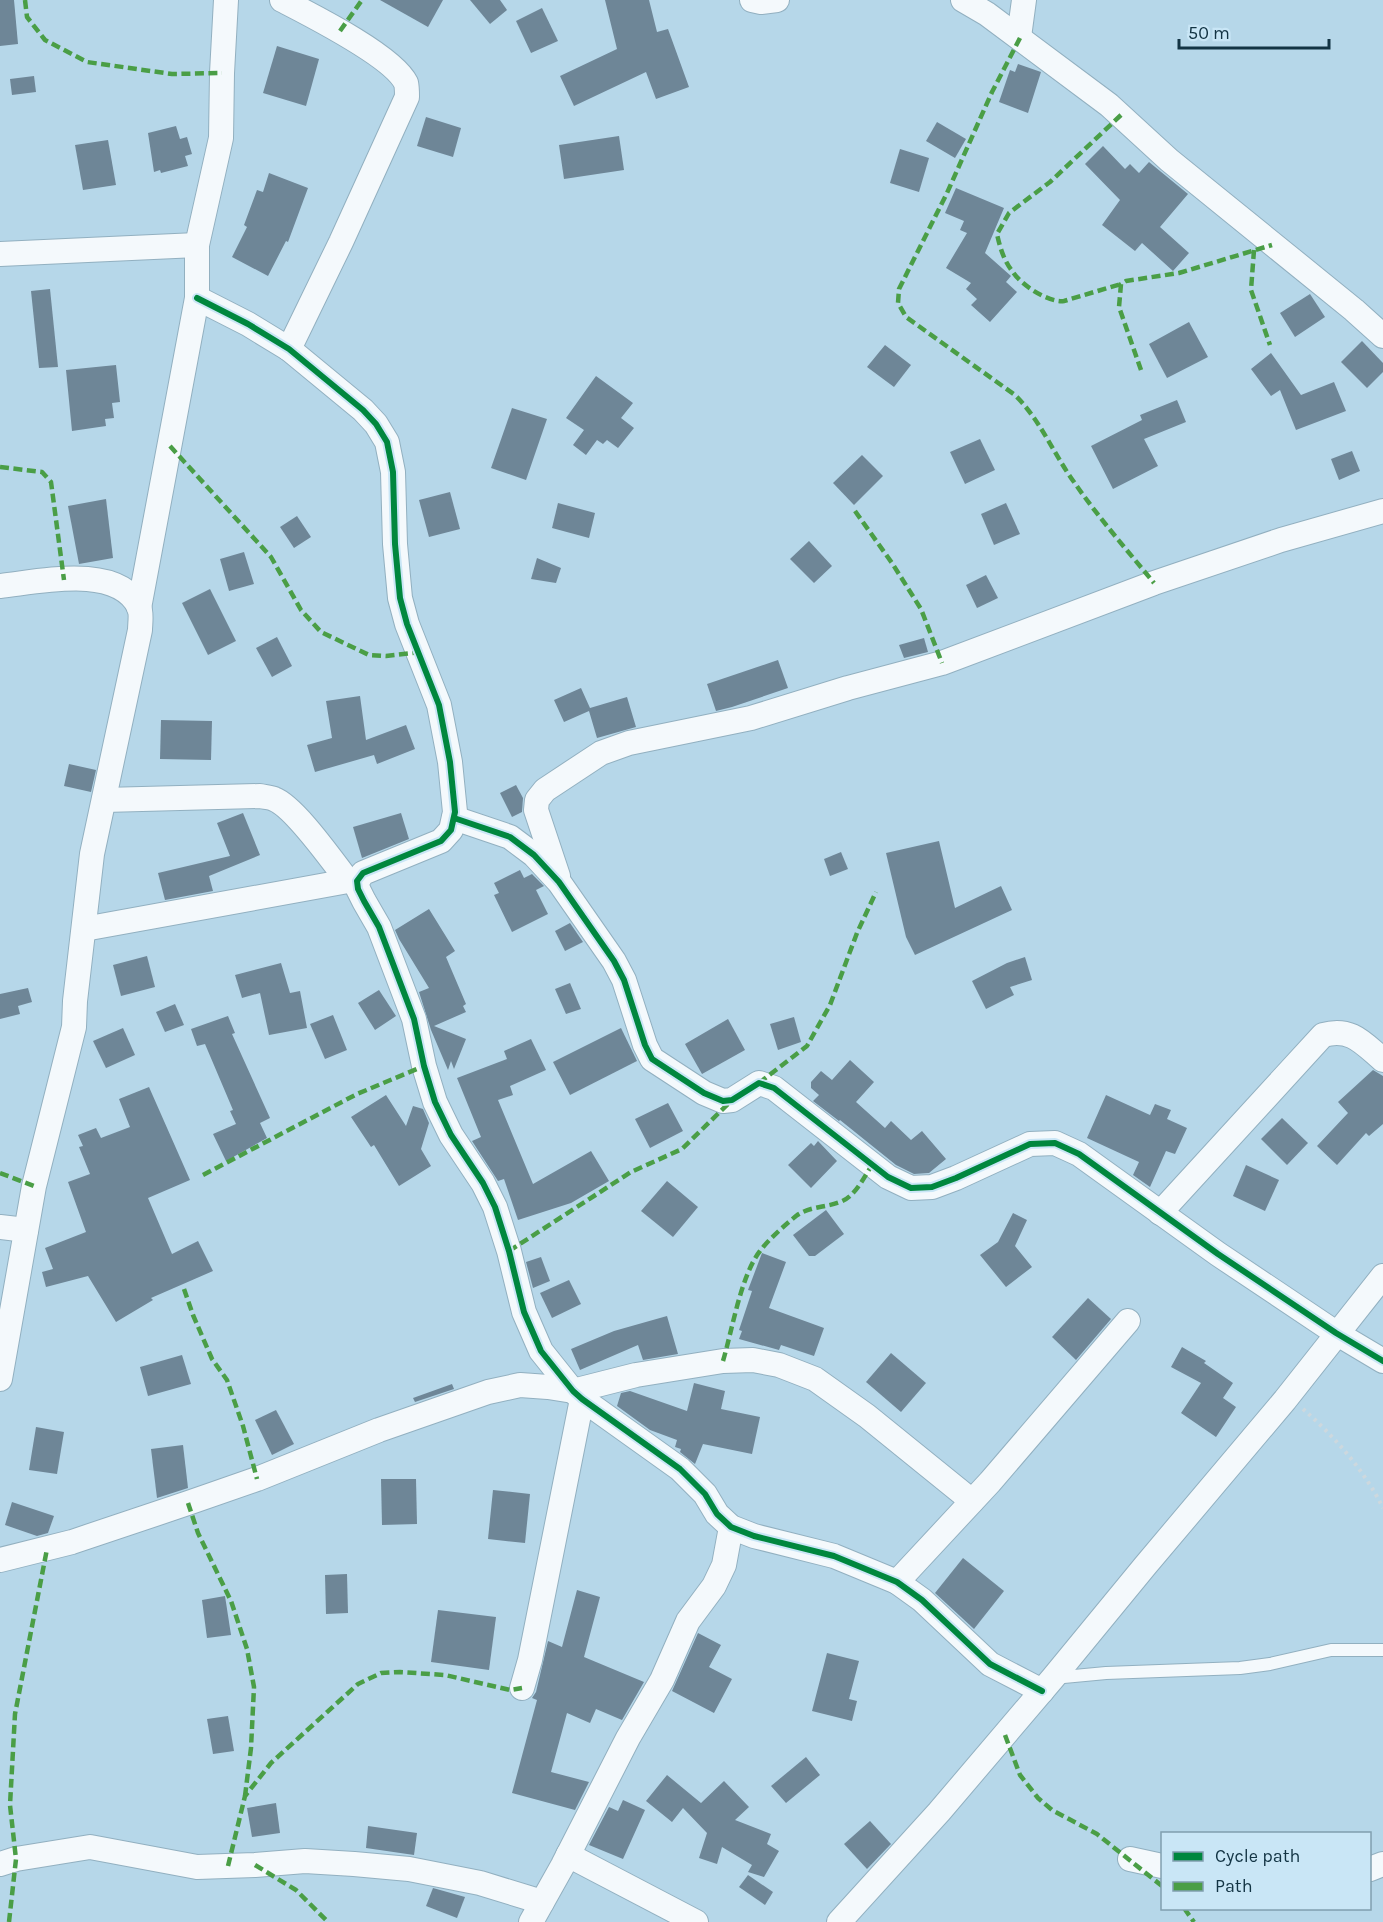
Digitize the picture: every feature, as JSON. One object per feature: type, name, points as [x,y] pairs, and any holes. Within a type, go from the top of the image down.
[{"type":"street","points":[[0,1379],[34,1186],[74,1027],[92,854],[140,630],[140,608],[197,298],[197,245],[221,138],[226,0]]},
{"type":"street","points":[[282,0],[340,31],[389,64],[406,84],[407,97],[290,349]]},
{"type":"street","points":[[752,0],[761,2],[777,0]]},
{"type":"street","points":[[963,0],[1019,37],[1109,105],[1169,160],[1383,336]]},
{"type":"street","points":[[1019,37],[1024,0]]},
{"type":"street","points":[[0,254],[197,245]]},
{"type":"street","points":[[84,929],[353,881],[363,873],[441,842],[451,830],[454,818],[450,762],[439,705],[407,624],[400,598],[395,544],[393,472],[387,442],[376,424],[363,410],[290,349],[197,298]]},
{"type":"street","points":[[559,882],[536,810],[537,800],[545,790],[601,753],[629,743],[751,718],[848,688],[942,663],[1154,583],[1281,540],[1383,511]]},
{"type":"street","points":[[0,586],[97,579],[115,584],[127,593],[140,608]]},
{"type":"street","points":[[104,800],[260,796],[275,799],[287,808],[353,881],[379,927],[414,1019],[424,1066],[435,1102],[451,1135],[483,1183],[495,1207],[524,1312],[541,1351],[577,1395],[680,1469],[705,1494],[717,1514],[731,1527],[754,1536],[834,1556],[897,1582],[922,1600],[990,1664],[1048,1684]]},
{"type":"street","points":[[454,818],[510,837],[534,855],[559,882],[614,961],[624,980],[645,1045],[652,1059],[704,1093],[723,1101],[732,1100],[759,1083],[774,1088],[888,1177],[911,1188],[932,1187],[1030,1144],[1055,1143],[1079,1154],[1160,1213],[1336,1333],[1383,1361]]},
{"type":"street","points":[[1160,1213],[1323,1035],[1334,1032],[1348,1033],[1383,1060]]},
{"type":"street","points":[[0,1227],[26,1230]]},
{"type":"street","points":[[840,1922],[939,1812],[1048,1684],[1285,1400],[1383,1275]]},
{"type":"street","points":[[897,1582],[972,1501],[1128,1321]]},
{"type":"street","points":[[0,1560],[72,1542],[167,1510],[257,1479],[379,1430],[488,1392],[520,1385],[548,1387],[577,1395],[636,1375],[723,1361],[753,1360],[779,1365],[815,1379],[859,1410],[972,1501]]},
{"type":"street","points":[[522,1688],[530,1660],[577,1395]]},
{"type":"street","points":[[0,1864],[16,1859],[90,1847],[197,1867],[255,1866],[305,1861],[354,1864],[409,1869],[480,1883],[537,1912],[623,1748],[662,1680],[688,1621],[714,1586],[724,1565],[731,1527]]},
{"type":"street","points":[[568,1855],[696,1922]]},
{"type":"street","points":[[1130,1859],[1161,1866]]},
{"type":"lane","points":[[1048,1684],[1106,1673],[1240,1668],[1270,1664],[1331,1650],[1383,1650]]},
{"type":"path","points":[[1285,1400],[1302,1408],[1314,1418],[1373,1487],[1383,1508]]},
{"type":"building","points":[[0,0],[14,0],[18,44],[0,46]]},
{"type":"building","points":[[380,0],[443,0],[428,27]]},
{"type":"building","points":[[470,0],[500,0],[507,10],[490,24]]},
{"type":"building","points":[[605,0],[649,0],[657,32],[668,29],[689,87],[656,99],[646,72],[574,106],[560,76],[617,49]]},
{"type":"building","points":[[542,8],[558,41],[531,53],[516,21]]},
{"type":"building","points":[[277,46],[319,59],[306,106],[263,93]]},
{"type":"building","points":[[1018,64],[1041,72],[1028,113],[999,102],[1010,70],[1015,72]]},
{"type":"building","points":[[34,76],[36,92],[12,95],[10,79]]},
{"type":"building","points":[[426,117],[461,128],[453,157],[417,146]]},
{"type":"building","points":[[937,122],[966,139],[955,158],[926,141]]},
{"type":"building","points":[[176,126],[180,139],[187,137],[192,154],[185,156],[188,166],[161,173],[160,170],[154,172],[148,133]]},
{"type":"building","points":[[619,136],[624,170],[564,179],[559,145]]},
{"type":"building","points":[[108,140],[116,185],[83,190],[75,145]]},
{"type":"building","points":[[1103,146],[1125,169],[1130,164],[1139,173],[1149,162],[1188,194],[1160,227],[1189,253],[1173,271],[1142,243],[1135,251],[1102,225],[1120,200],[1085,164]]},
{"type":"building","points":[[900,149],[929,158],[919,192],[890,183]]},
{"type":"building","points":[[269,173],[308,188],[288,242],[286,241],[268,276],[232,257],[247,227],[244,225],[257,190],[263,192]]},
{"type":"building","points":[[956,188],[1004,208],[985,253],[1011,276],[1006,282],[1017,292],[990,322],[971,305],[977,299],[966,289],[971,283],[946,268],[967,233],[960,230],[964,221],[945,213]]},
{"type":"building","points":[[50,289],[58,367],[39,368],[31,291]]},
{"type":"building","points":[[1310,294],[1325,317],[1295,337],[1280,313]]},
{"type":"building","points":[[1189,322],[1208,357],[1167,378],[1149,344]]},
{"type":"building","points":[[1362,341],[1383,363],[1383,372],[1367,388],[1341,362]]},
{"type":"building","points":[[885,345],[911,365],[894,387],[867,367]]},
{"type":"building","points":[[1271,353],[1301,395],[1334,382],[1346,411],[1296,430],[1280,390],[1271,396],[1251,369]]},
{"type":"building","points":[[116,365],[120,402],[112,403],[114,418],[105,419],[106,426],[72,431],[66,370]]},
{"type":"building","points":[[596,376],[633,403],[621,418],[634,428],[618,448],[607,440],[603,444],[597,440],[586,455],[573,445],[584,430],[566,418]]},
{"type":"building","points":[[1177,400],[1186,422],[1144,439],[1158,466],[1113,489],[1091,446],[1142,420],[1140,415]]},
{"type":"building","points":[[512,408],[547,419],[526,480],[491,468]]},
{"type":"building","points":[[980,439],[995,470],[965,484],[950,452]]},
{"type":"building","points":[[1352,451],[1360,471],[1339,480],[1331,459]]},
{"type":"building","points":[[862,455],[883,476],[854,505],[833,483]]},
{"type":"building","points":[[450,492],[460,529],[429,537],[419,500]]},
{"type":"building","points":[[106,499],[113,558],[79,564],[68,506]]},
{"type":"building","points":[[558,503],[595,513],[589,538],[552,528]]},
{"type":"building","points":[[1006,503],[1020,534],[994,545],[981,514]]},
{"type":"building","points":[[297,516],[311,537],[294,548],[280,527]]},
{"type":"building","points":[[809,541],[832,566],[814,583],[790,559]]},
{"type":"building","points":[[244,552],[254,584],[229,591],[220,559]]},
{"type":"building","points":[[537,558],[561,568],[556,583],[531,579]]},
{"type":"building","points":[[986,575],[998,598],[977,608],[966,585]]},
{"type":"building","points":[[210,589],[236,641],[208,655],[182,603]]},
{"type":"building","points":[[277,637],[292,666],[272,677],[256,648]]},
{"type":"building","points":[[924,638],[928,652],[904,658],[899,645]]},
{"type":"building","points":[[778,660],[788,688],[716,711],[707,684]]},
{"type":"building","points":[[581,688],[590,708],[627,697],[636,727],[597,738],[589,711],[564,722],[554,700]]},
{"type":"building","points":[[360,696],[366,740],[406,725],[415,749],[377,764],[374,755],[315,772],[307,745],[332,738],[326,701]]},
{"type":"building","points":[[161,720],[212,721],[211,760],[160,759]]},
{"type":"building","points":[[69,764],[96,770],[91,792],[64,786]]},
{"type":"building","points":[[516,785],[523,798],[522,812],[512,817],[500,793]]},
{"type":"building","points":[[243,813],[260,855],[209,876],[213,891],[165,900],[158,873],[230,856],[217,823]]},
{"type":"building","points":[[401,813],[409,839],[362,858],[353,827]]},
{"type":"building","points":[[939,841],[955,908],[1001,886],[1012,910],[915,955],[906,937],[886,853]]},
{"type":"building","points":[[841,852],[848,869],[830,876],[824,859]]},
{"type":"building","points":[[520,870],[524,878],[532,874],[544,886],[536,890],[548,914],[512,932],[494,895],[499,893],[494,883]]},
{"type":"building","points":[[429,909],[455,951],[446,957],[466,1004],[463,1006],[466,1012],[434,1026],[466,1039],[454,1069],[451,1061],[448,1070],[431,1030],[419,992],[429,988],[395,930]]},
{"type":"building","points":[[570,923],[583,942],[565,951],[555,931]]},
{"type":"building","points":[[147,956],[155,987],[121,996],[113,965]]},
{"type":"building","points":[[1025,957],[1032,980],[1010,987],[1014,995],[986,1009],[972,981],[1007,963]]},
{"type":"building","points":[[281,963],[290,993],[300,991],[307,1028],[269,1035],[260,993],[242,998],[235,975]]},
{"type":"building","points":[[570,983],[581,1009],[566,1014],[555,989]]},
{"type":"building","points":[[28,988],[32,1002],[18,1006],[20,1014],[0,1019],[0,994]]},
{"type":"building","points":[[379,990],[396,1016],[375,1030],[358,1003]]},
{"type":"building","points":[[175,1004],[184,1025],[165,1032],[156,1012]]},
{"type":"building","points":[[333,1015],[347,1050],[325,1059],[310,1024]]},
{"type":"building","points":[[228,1016],[235,1033],[232,1034],[270,1118],[260,1123],[267,1138],[226,1161],[213,1134],[236,1124],[230,1111],[233,1110],[205,1044],[197,1046],[191,1029]]},
{"type":"building","points":[[794,1017],[801,1042],[778,1050],[770,1024]]},
{"type":"building","points":[[728,1019],[745,1050],[702,1074],[685,1044]]},
{"type":"building","points":[[123,1028],[135,1055],[106,1068],[93,1041]]},
{"type":"building","points":[[621,1028],[637,1061],[570,1095],[553,1062]]},
{"type":"building","points":[[531,1039],[546,1070],[510,1086],[513,1095],[498,1100],[533,1184],[591,1151],[609,1181],[571,1203],[518,1220],[504,1179],[498,1181],[472,1141],[481,1137],[457,1078],[507,1059],[504,1051]]},
{"type":"building","points":[[850,1060],[874,1082],[856,1102],[885,1128],[891,1121],[911,1140],[922,1131],[946,1159],[929,1173],[914,1174],[896,1165],[813,1101],[819,1095],[811,1088],[811,1082],[821,1071],[832,1080]]},
{"type":"building","points":[[1373,1070],[1383,1076],[1383,1124],[1369,1136],[1366,1133],[1337,1165],[1317,1146],[1348,1113],[1338,1102]]},
{"type":"building","points":[[149,1087],[190,1180],[148,1198],[172,1254],[198,1241],[213,1271],[151,1298],[153,1300],[116,1322],[88,1276],[46,1287],[42,1272],[53,1269],[45,1248],[86,1232],[68,1182],[90,1174],[79,1147],[83,1146],[78,1135],[96,1128],[101,1138],[130,1127],[119,1099]]},
{"type":"building","points":[[386,1095],[406,1126],[413,1106],[423,1109],[429,1123],[421,1149],[431,1166],[399,1186],[374,1145],[371,1147],[351,1117]]},
{"type":"building","points":[[1106,1095],[1150,1115],[1155,1104],[1171,1110],[1167,1119],[1187,1128],[1175,1154],[1166,1151],[1150,1187],[1133,1175],[1139,1162],[1087,1138]]},
{"type":"building","points":[[668,1103],[683,1131],[650,1148],[635,1119]]},
{"type":"building","points":[[1282,1118],[1308,1143],[1287,1165],[1261,1139]]},
{"type":"building","points":[[818,1141],[837,1161],[811,1188],[788,1165],[811,1143],[814,1146]]},
{"type":"building","points":[[1246,1165],[1279,1180],[1265,1211],[1233,1196]]},
{"type":"building","points":[[667,1181],[698,1207],[673,1237],[641,1211]]},
{"type":"building","points":[[826,1210],[844,1234],[815,1256],[809,1256],[793,1235]]},
{"type":"building","points":[[1013,1213],[1027,1220],[1015,1246],[1032,1267],[1006,1287],[980,1255],[998,1242]]},
{"type":"building","points":[[762,1253],[786,1262],[769,1308],[824,1328],[814,1356],[781,1345],[779,1350],[739,1339],[742,1331],[739,1330],[752,1291],[748,1290]]},
{"type":"building","points":[[541,1257],[550,1281],[533,1288],[526,1262]]},
{"type":"building","points":[[569,1280],[581,1304],[552,1318],[540,1293]]},
{"type":"building","points":[[1088,1298],[1111,1319],[1076,1360],[1052,1337]]},
{"type":"building","points":[[667,1316],[678,1354],[643,1360],[638,1345],[580,1370],[571,1349],[614,1331]]},
{"type":"building","points":[[1182,1347],[1206,1361],[1204,1363],[1233,1383],[1223,1398],[1236,1407],[1216,1437],[1181,1413],[1201,1383],[1171,1367]]},
{"type":"building","points":[[891,1353],[926,1383],[901,1412],[866,1382]]},
{"type":"building","points":[[182,1355],[191,1384],[148,1396],[140,1367]]},
{"type":"building","points":[[694,1383],[725,1391],[721,1409],[760,1417],[752,1454],[703,1444],[695,1464],[680,1452],[681,1449],[675,1447],[677,1440],[650,1430],[617,1406],[621,1393],[630,1391],[687,1411]]},
{"type":"building","points":[[452,1384],[454,1389],[415,1402],[413,1398]]},
{"type":"building","points":[[276,1410],[294,1444],[272,1455],[255,1420]]},
{"type":"building","points":[[36,1427],[64,1432],[57,1474],[29,1470]]},
{"type":"building","points":[[183,1445],[188,1488],[157,1498],[151,1449]]},
{"type":"building","points":[[381,1479],[416,1479],[417,1524],[382,1525]]},
{"type":"building","points":[[493,1490],[530,1494],[525,1543],[488,1539]]},
{"type":"building","points":[[12,1502],[54,1516],[48,1533],[37,1536],[5,1525]]},
{"type":"building","points":[[963,1558],[1004,1591],[974,1629],[935,1593]]},
{"type":"building","points":[[347,1574],[348,1613],[326,1614],[325,1575]]},
{"type":"building","points":[[577,1590],[600,1597],[584,1657],[644,1682],[622,1720],[596,1709],[590,1723],[567,1713],[551,1772],[589,1782],[575,1810],[512,1793],[537,1700],[532,1698],[536,1692],[548,1641],[562,1647]]},
{"type":"building","points":[[225,1596],[231,1635],[207,1638],[202,1600]]},
{"type":"building","points":[[438,1610],[496,1617],[489,1670],[431,1662]]},
{"type":"building","points":[[698,1633],[721,1645],[709,1667],[732,1679],[714,1713],[672,1691]]},
{"type":"building","points":[[827,1653],[859,1661],[849,1699],[857,1701],[852,1721],[812,1711]]},
{"type":"building","points":[[228,1716],[234,1751],[213,1754],[207,1719]]},
{"type":"building","points":[[806,1757],[820,1775],[786,1803],[771,1786]]},
{"type":"building","points":[[667,1775],[701,1803],[724,1781],[749,1807],[735,1820],[771,1834],[767,1844],[779,1851],[764,1877],[748,1872],[752,1865],[722,1847],[717,1864],[699,1858],[707,1833],[683,1808],[672,1822],[646,1801]]},
{"type":"building","points":[[623,1800],[645,1810],[623,1859],[589,1845],[609,1807],[618,1811]]},
{"type":"building","points":[[276,1803],[280,1833],[252,1837],[247,1808]]},
{"type":"building","points":[[870,1821],[891,1844],[867,1869],[844,1844]]},
{"type":"building","points":[[368,1826],[417,1833],[414,1855],[366,1848]]},
{"type":"building","points":[[748,1875],[773,1892],[765,1905],[739,1887]]},
{"type":"building","points":[[433,1888],[465,1897],[457,1918],[426,1906]]},
{"type":"marked path","points":[[25,0],[27,17],[45,40],[87,62],[172,74],[222,73]]},
{"type":"marked path","points":[[340,31],[362,0]]},
{"type":"marked path","points":[[1020,38],[899,289],[898,303],[906,317],[1015,395],[1040,426],[1083,495],[1154,583]]},
{"type":"marked path","points":[[1121,115],[1050,182],[1009,213],[997,234],[1005,259],[1017,277],[1036,292],[1051,299],[1064,301],[1121,284]]},
{"type":"marked path","points":[[1141,370],[1119,307],[1121,284],[1126,281],[1179,273],[1272,245]]},
{"type":"marked path","points":[[1254,250],[1251,290],[1270,345]]},
{"type":"marked path","points":[[170,446],[271,557],[301,610],[321,632],[369,655],[386,656],[420,652]]},
{"type":"marked path","points":[[0,467],[42,472],[51,482],[64,580]]},
{"type":"marked path","points":[[855,511],[921,609],[942,663]]},
{"type":"marked path","points":[[759,1083],[807,1046],[830,1005],[857,933],[876,892]]},
{"type":"marked path","points":[[203,1175],[357,1094],[424,1066]]},
{"type":"marked path","points":[[509,1251],[631,1172],[682,1149],[732,1100]]},
{"type":"marked path","points":[[723,1361],[742,1288],[753,1261],[760,1251],[796,1216],[812,1209],[840,1202],[850,1196],[872,1165]]},
{"type":"marked path","points":[[0,1173],[34,1186]]},
{"type":"marked path","points":[[184,1289],[212,1359],[227,1380],[243,1426],[257,1479]]},
{"type":"marked path","points":[[188,1503],[198,1533],[231,1601],[247,1649],[254,1687],[251,1748],[245,1796]]},
{"type":"marked path","points":[[9,1922],[16,1859],[10,1805],[15,1714],[47,1549]]},
{"type":"marked path","points":[[228,1866],[245,1796],[271,1763],[358,1684],[381,1673],[400,1672],[445,1675],[510,1690],[522,1688]]},
{"type":"marked path","points":[[1005,1735],[1020,1775],[1038,1798],[1052,1810],[1097,1834],[1161,1885]]},
{"type":"marked path","points":[[255,1865],[296,1890],[328,1922]]},
{"type":"marked path","points":[[1185,1910],[1194,1922]]},
{"type":"cycle path","points":[[197,298],[248,324],[289,349],[363,410],[376,424],[387,442],[393,472],[395,544],[400,598],[407,624],[439,705],[450,762],[455,812],[451,830],[441,841],[363,873],[357,881],[358,889],[379,927],[414,1019],[424,1066],[435,1102],[451,1135],[483,1183],[495,1207],[524,1312],[541,1351],[582,1399],[680,1469],[705,1494],[717,1514],[731,1527],[754,1536],[834,1556],[897,1582],[922,1600],[990,1664],[1042,1691]]},
{"type":"cycle path","points":[[454,818],[510,837],[534,855],[559,882],[614,961],[624,980],[645,1045],[652,1059],[704,1093],[723,1101],[732,1100],[759,1083],[774,1088],[888,1177],[911,1188],[932,1187],[1030,1144],[1055,1143],[1079,1154],[1218,1254],[1336,1333],[1383,1361]]}]
